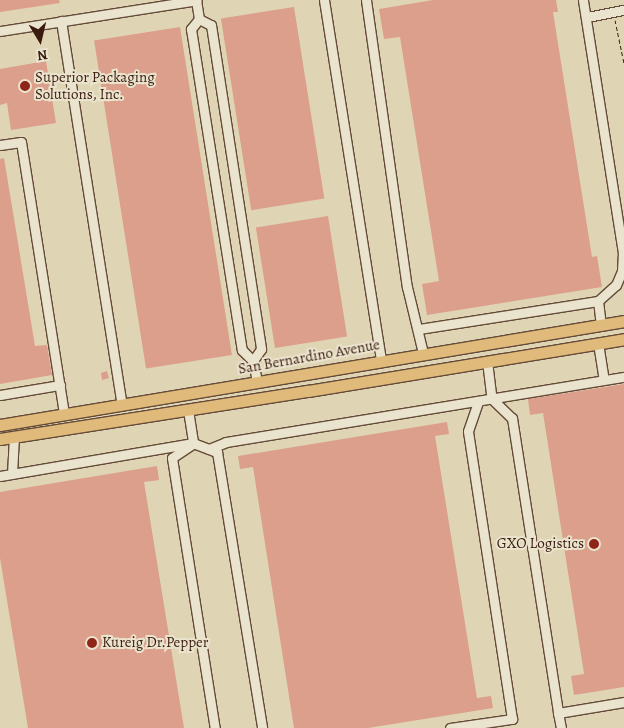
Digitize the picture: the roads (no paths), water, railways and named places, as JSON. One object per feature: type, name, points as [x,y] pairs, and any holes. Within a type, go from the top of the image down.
[{"type":"main road","name":"San Bernardino Avenue","points":[[0,425],[624,321]]},
{"type":"main road","points":[[0,439],[624,339]]},
{"type":"street","points":[[0,31],[197,0],[199,19],[191,29],[194,49],[242,350],[253,362],[256,381]]},
{"type":"street","points":[[324,0],[381,360]]},
{"type":"street","points":[[366,0],[407,287],[419,329],[423,353]]},
{"type":"street","points":[[419,329],[598,301],[616,285],[622,271],[623,243],[583,0]]},
{"type":"street","points":[[587,17],[624,10]]},
{"type":"street","points":[[199,19],[211,25],[214,44],[261,349],[253,362]]},
{"type":"street","points":[[61,21],[122,404]]},
{"type":"street","points":[[0,145],[21,142],[64,414]]},
{"type":"street","points":[[598,301],[602,324]]},
{"type":"street","points":[[598,343],[604,380]]},
{"type":"street","points":[[487,361],[492,398],[512,418],[561,728]]},
{"type":"street","points":[[209,449],[226,442],[624,377]]},
{"type":"street","points":[[0,395],[60,385]]},
{"type":"street","points":[[450,728],[513,723],[468,431],[478,402]]},
{"type":"street","points":[[188,410],[193,443]]},
{"type":"street","points":[[12,474],[14,436]]},
{"type":"street","points":[[193,443],[172,458],[215,728]]},
{"type":"street","points":[[0,476],[193,443],[217,452],[262,728]]},
{"type":"street","points":[[558,712],[624,702]]},
{"type":"place","name":"Superior Packaging Solutions, Inc.","points":[[25,86]]},
{"type":"place","name":"GXO Logistics","points":[[594,544]]},
{"type":"place","name":"Kureig Dr.Pepper","points":[[92,643]]}]
